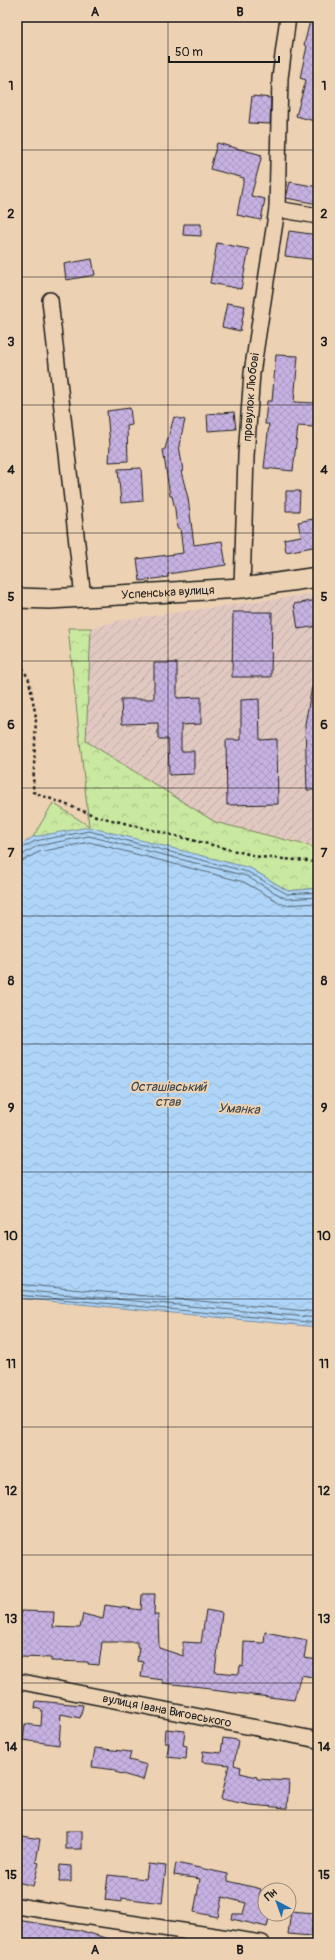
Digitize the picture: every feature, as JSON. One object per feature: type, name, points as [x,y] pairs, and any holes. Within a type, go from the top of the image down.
[{"type":"street","name":"провулок Любові","points":[[242,588],[246,456],[252,372],[277,209],[280,78],[288,17]]},
{"type":"street","points":[[277,209],[318,216]]},
{"type":"street","points":[[50,300],[83,598]]},
{"type":"street","name":"Успенська вулиця","points":[[17,598],[83,598],[242,588],[318,577]]},
{"type":"street","name":"вулиця Івана Виговського","points":[[17,1681],[318,1740]]},
{"type":"street","points":[[17,1906],[262,1943]]},
{"type":"path","points":[[17,657],[29,680],[36,717],[33,792],[96,816],[252,855],[318,862]]},
{"type":"shaded area","points":[[318,593],[318,846],[215,822],[86,741],[91,628],[121,620]]},
{"type":"green space","points":[[68,628],[91,628],[86,741],[215,822],[318,848],[318,888],[288,891],[250,868],[33,837],[53,803],[89,826]]},
{"type":"water","name":"Осташівський став","points":[[89,827],[250,868],[288,891],[318,888],[318,1327],[17,1298],[17,848],[33,837]]},
{"type":"building","points":[[311,17],[318,17],[318,122],[296,116],[306,80],[300,78],[307,46],[304,45]]},
{"type":"building","points":[[252,96],[271,98],[270,124],[249,123]]},
{"type":"building","points":[[217,143],[262,155],[251,196],[265,199],[261,220],[237,215],[244,178],[210,169]]},
{"type":"building","points":[[290,182],[318,187],[318,204],[286,198]]},
{"type":"building","points":[[184,224],[201,224],[201,236],[183,235]]},
{"type":"building","points":[[289,231],[318,235],[318,260],[285,256]]},
{"type":"building","points":[[217,243],[249,249],[241,289],[210,283]]},
{"type":"building","points":[[92,259],[95,275],[66,280],[64,264]]},
{"type":"building","points":[[227,303],[245,306],[240,331],[222,327]]},
{"type":"building","points":[[276,355],[298,356],[294,402],[315,403],[314,427],[298,426],[293,471],[264,468],[269,424],[265,424],[267,401],[272,401]]},
{"type":"building","points":[[130,408],[132,425],[127,426],[128,461],[109,462],[110,445],[107,411]]},
{"type":"building","points":[[234,412],[236,429],[208,431],[207,414]]},
{"type":"building","points":[[174,417],[185,420],[179,445],[183,471],[181,471],[188,498],[194,545],[222,541],[226,565],[168,574],[168,577],[140,581],[137,559],[183,553],[180,528],[177,528],[175,509],[172,496],[170,496],[163,450],[165,449]]},
{"type":"building","points":[[141,468],[143,501],[121,503],[118,469]]},
{"type":"building","points":[[286,491],[300,491],[299,511],[286,511]]},
{"type":"building","points":[[318,518],[318,546],[286,552],[284,539],[301,536],[298,522]]},
{"type":"building","points":[[318,600],[318,626],[298,629],[294,604]]},
{"type":"building","points":[[233,612],[272,612],[271,677],[232,677]]},
{"type":"building","points":[[154,663],[177,663],[177,698],[201,697],[201,724],[181,725],[181,751],[194,751],[194,774],[169,775],[168,739],[158,739],[158,723],[122,724],[121,699],[154,699]]},
{"type":"building","points":[[312,687],[318,688],[318,790],[307,790],[305,724]]},
{"type":"building","points":[[259,699],[260,740],[277,739],[278,804],[227,805],[226,740],[241,740],[241,700]]},
{"type":"building","points":[[142,1594],[155,1594],[154,1615],[158,1615],[159,1648],[183,1656],[183,1642],[201,1643],[206,1610],[222,1613],[215,1672],[239,1674],[240,1666],[243,1667],[244,1642],[264,1643],[265,1632],[307,1640],[304,1658],[318,1660],[318,1678],[301,1675],[294,1700],[211,1690],[211,1688],[163,1683],[163,1680],[141,1677],[143,1662],[137,1661],[139,1647],[137,1647],[137,1642],[102,1642],[99,1665],[88,1664],[88,1662],[51,1661],[51,1658],[20,1657],[21,1611],[54,1612],[53,1627],[80,1628],[83,1614],[103,1619],[105,1605],[141,1610]]},
{"type":"building","points":[[36,1701],[83,1705],[80,1718],[61,1714],[59,1745],[23,1740],[25,1724],[41,1726],[42,1710],[35,1708]]},
{"type":"building","points":[[166,1729],[185,1731],[183,1745],[187,1746],[186,1759],[167,1757],[169,1743],[165,1743]]},
{"type":"building","points":[[223,1738],[238,1740],[234,1765],[241,1767],[240,1773],[257,1777],[257,1779],[289,1781],[287,1808],[250,1805],[221,1799],[229,1765],[202,1762],[203,1751],[221,1753]]},
{"type":"building","points":[[95,1748],[131,1752],[129,1760],[147,1765],[143,1780],[115,1772],[116,1770],[92,1767]]},
{"type":"building","points":[[66,1831],[82,1831],[82,1849],[66,1849]]},
{"type":"building","points":[[22,1836],[40,1839],[36,1862],[39,1863],[33,1886],[17,1882],[17,1857],[19,1857]]},
{"type":"building","points":[[176,1863],[228,1874],[228,1881],[257,1888],[257,1922],[268,1922],[267,1927],[232,1919],[233,1914],[243,1914],[246,1903],[222,1897],[218,1917],[194,1912],[200,1879],[174,1875]]},
{"type":"building","points":[[148,1864],[166,1866],[162,1903],[122,1898],[122,1902],[105,1900],[108,1875],[146,1879]]},
{"type":"building","points":[[60,1865],[71,1866],[71,1882],[59,1882]]},
{"type":"building","points":[[297,1912],[314,1913],[311,1936],[288,1934],[290,1922],[297,1922]]},
{"type":"building","points":[[17,1920],[79,1930],[112,1940],[111,1943],[17,1943]]},
{"type":"water label","name":"Уманка","points":[[239,1109]]}]
